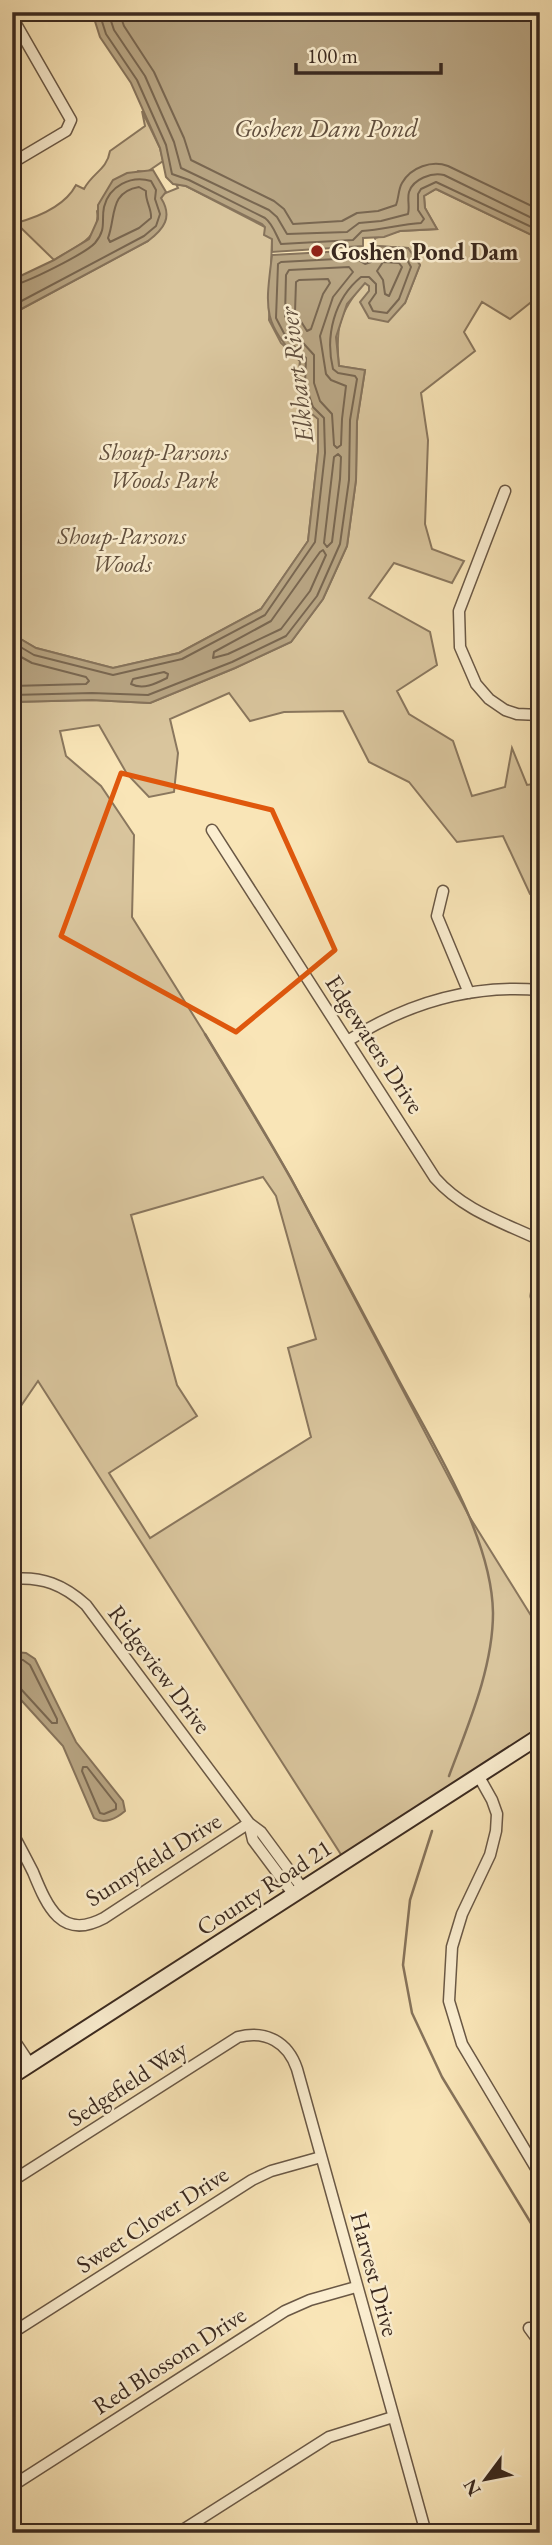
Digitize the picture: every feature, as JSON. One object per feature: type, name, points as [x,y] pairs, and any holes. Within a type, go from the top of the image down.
[{"type":"street","points":[[12,17],[69,114],[71,123],[61,134],[12,163]]},
{"type":"street","points":[[505,491],[459,611],[460,647],[476,684],[489,699],[505,710],[517,714],[540,715]]},
{"type":"street","name":"Edgewaters Drive","points":[[212,830],[435,1178],[449,1194],[466,1206],[540,1240]]},
{"type":"street","points":[[443,891],[437,916],[469,993]]},
{"type":"street","points":[[349,1040],[419,1004],[496,989],[540,990]]},
{"type":"street","points":[[540,1265],[537,1296],[540,1313]]},
{"type":"street","name":"Ridgeview Drive","points":[[12,1579],[47,1581],[63,1588],[86,1605],[249,1823],[261,1832],[298,1892]]},
{"type":"street","name":"County Road 21","points":[[12,2076],[540,1736]]},
{"type":"street","points":[[478,1775],[492,1800],[496,1814],[496,1831],[490,1855],[462,1914],[452,1947],[449,2001],[461,2044],[540,2175]]},
{"type":"street","name":"Sunnyfield Drive","points":[[12,1832],[53,1913],[69,1924],[86,1926],[104,1918],[249,1823]]},
{"type":"street","name":"Sedgefield Way","points":[[12,2181],[229,2042],[247,2035],[268,2036]]},
{"type":"street","name":"Harvest Drive","points":[[268,2036],[284,2047],[294,2059],[426,2533]]},
{"type":"street","points":[[12,2037],[30,2064]]},
{"type":"street","name":"Sweet Clover Drive","points":[[12,2333],[252,2180],[271,2171],[321,2157]]},
{"type":"street","name":"Red Blossom Drive","points":[[12,2486],[285,2311],[310,2300],[356,2287]]},
{"type":"street","points":[[529,2328],[540,2343]]},
{"type":"street","points":[[178,2533],[329,2437],[393,2417]]},
{"type":"highlighted area","points":[[121,773],[272,810],[335,950],[236,1032],[61,936]]},
{"type":"green space","points":[[142,111],[160,148],[163,161],[147,172],[138,171],[97,211],[95,229],[90,236],[54,260],[16,223],[58,205],[76,185],[84,189],[106,163],[110,151],[145,126]]},
{"type":"green space","name":"Shoup-Parsons Woods Park","points":[[176,184],[186,186],[265,227],[272,239],[269,320],[281,343],[300,361],[298,385],[318,419],[318,452],[308,541],[261,609],[179,653],[113,668],[36,648],[12,634],[12,314],[148,241],[161,198],[163,194],[178,188]]},
{"type":"green space","points":[[436,189],[540,239],[540,295],[510,319],[482,302],[464,332],[475,351],[421,393],[428,440],[425,524],[432,549],[464,561],[452,583],[394,563],[369,598],[430,632],[437,665],[397,691],[409,714],[453,741],[472,796],[505,787],[512,748],[527,785],[540,783],[540,899],[530,894],[503,836],[457,842],[409,782],[369,762],[343,711],[284,712],[250,721],[229,693],[170,719],[178,753],[174,792],[149,797],[127,774],[99,725],[60,731],[66,756],[101,786],[134,835],[132,917],[291,1178],[469,1516],[540,1630],[540,1729],[342,1856],[38,1381],[12,1419],[12,702],[92,700],[150,703],[291,642],[323,599],[347,546],[356,480],[357,421],[365,370],[339,366],[338,341],[341,321],[349,303],[364,282],[369,286],[369,291],[405,303],[420,265],[408,248],[375,246],[375,238],[400,231],[437,229],[425,208],[424,196]],"holes":[[[263,1177],[276,1196],[316,1339],[288,1348],[311,1437],[150,1538],[109,1473],[197,1416],[177,1385],[131,1215]]]},
{"type":"water","name":"Goshen Dam Pond","points":[[92,12],[540,12],[540,239],[436,189],[424,196],[425,208],[437,229],[400,231],[384,237],[363,238],[363,246],[272,252],[272,239],[264,235],[265,227],[262,224],[186,186],[173,184],[166,177],[160,148],[131,83],[100,37]]},
{"type":"water","points":[[153,170],[166,192],[161,198],[166,211],[165,222],[158,232],[148,241],[12,314],[12,280],[89,239],[98,219],[98,205],[113,180],[127,173]]},
{"type":"water","points":[[374,246],[408,248],[420,265],[405,303],[388,322],[369,318],[360,302],[369,291],[369,286],[365,283],[347,304],[336,337],[339,366],[365,370],[357,421],[356,480],[347,546],[323,599],[291,642],[150,703],[92,700],[12,702],[12,634],[36,648],[113,668],[179,653],[261,609],[308,541],[318,452],[318,419],[306,407],[300,393],[300,361],[278,336],[269,313],[268,288],[272,255],[363,250],[364,260]]},
{"type":"water","points":[[12,1653],[26,1653],[35,1659],[76,1742],[123,1801],[125,1811],[118,1816],[106,1821],[94,1818],[63,1746],[12,1690]]},
{"type":"waterway","points":[[205,1034],[291,1179],[442,1460],[458,1491],[482,1553],[490,1583],[492,1634],[478,1696],[449,1776]]},
{"type":"waterway","points":[[432,1831],[410,1900],[403,1965],[412,2013],[442,2077],[540,2238]]},
{"type":"place","name":"Goshen Pond Dam","points":[[317,251]]},
{"type":"water label","name":"Elkhart River","points":[[296,375]]},
{"type":"park label","name":"Shoup-Parsons Woods","points":[[122,549]]}]
